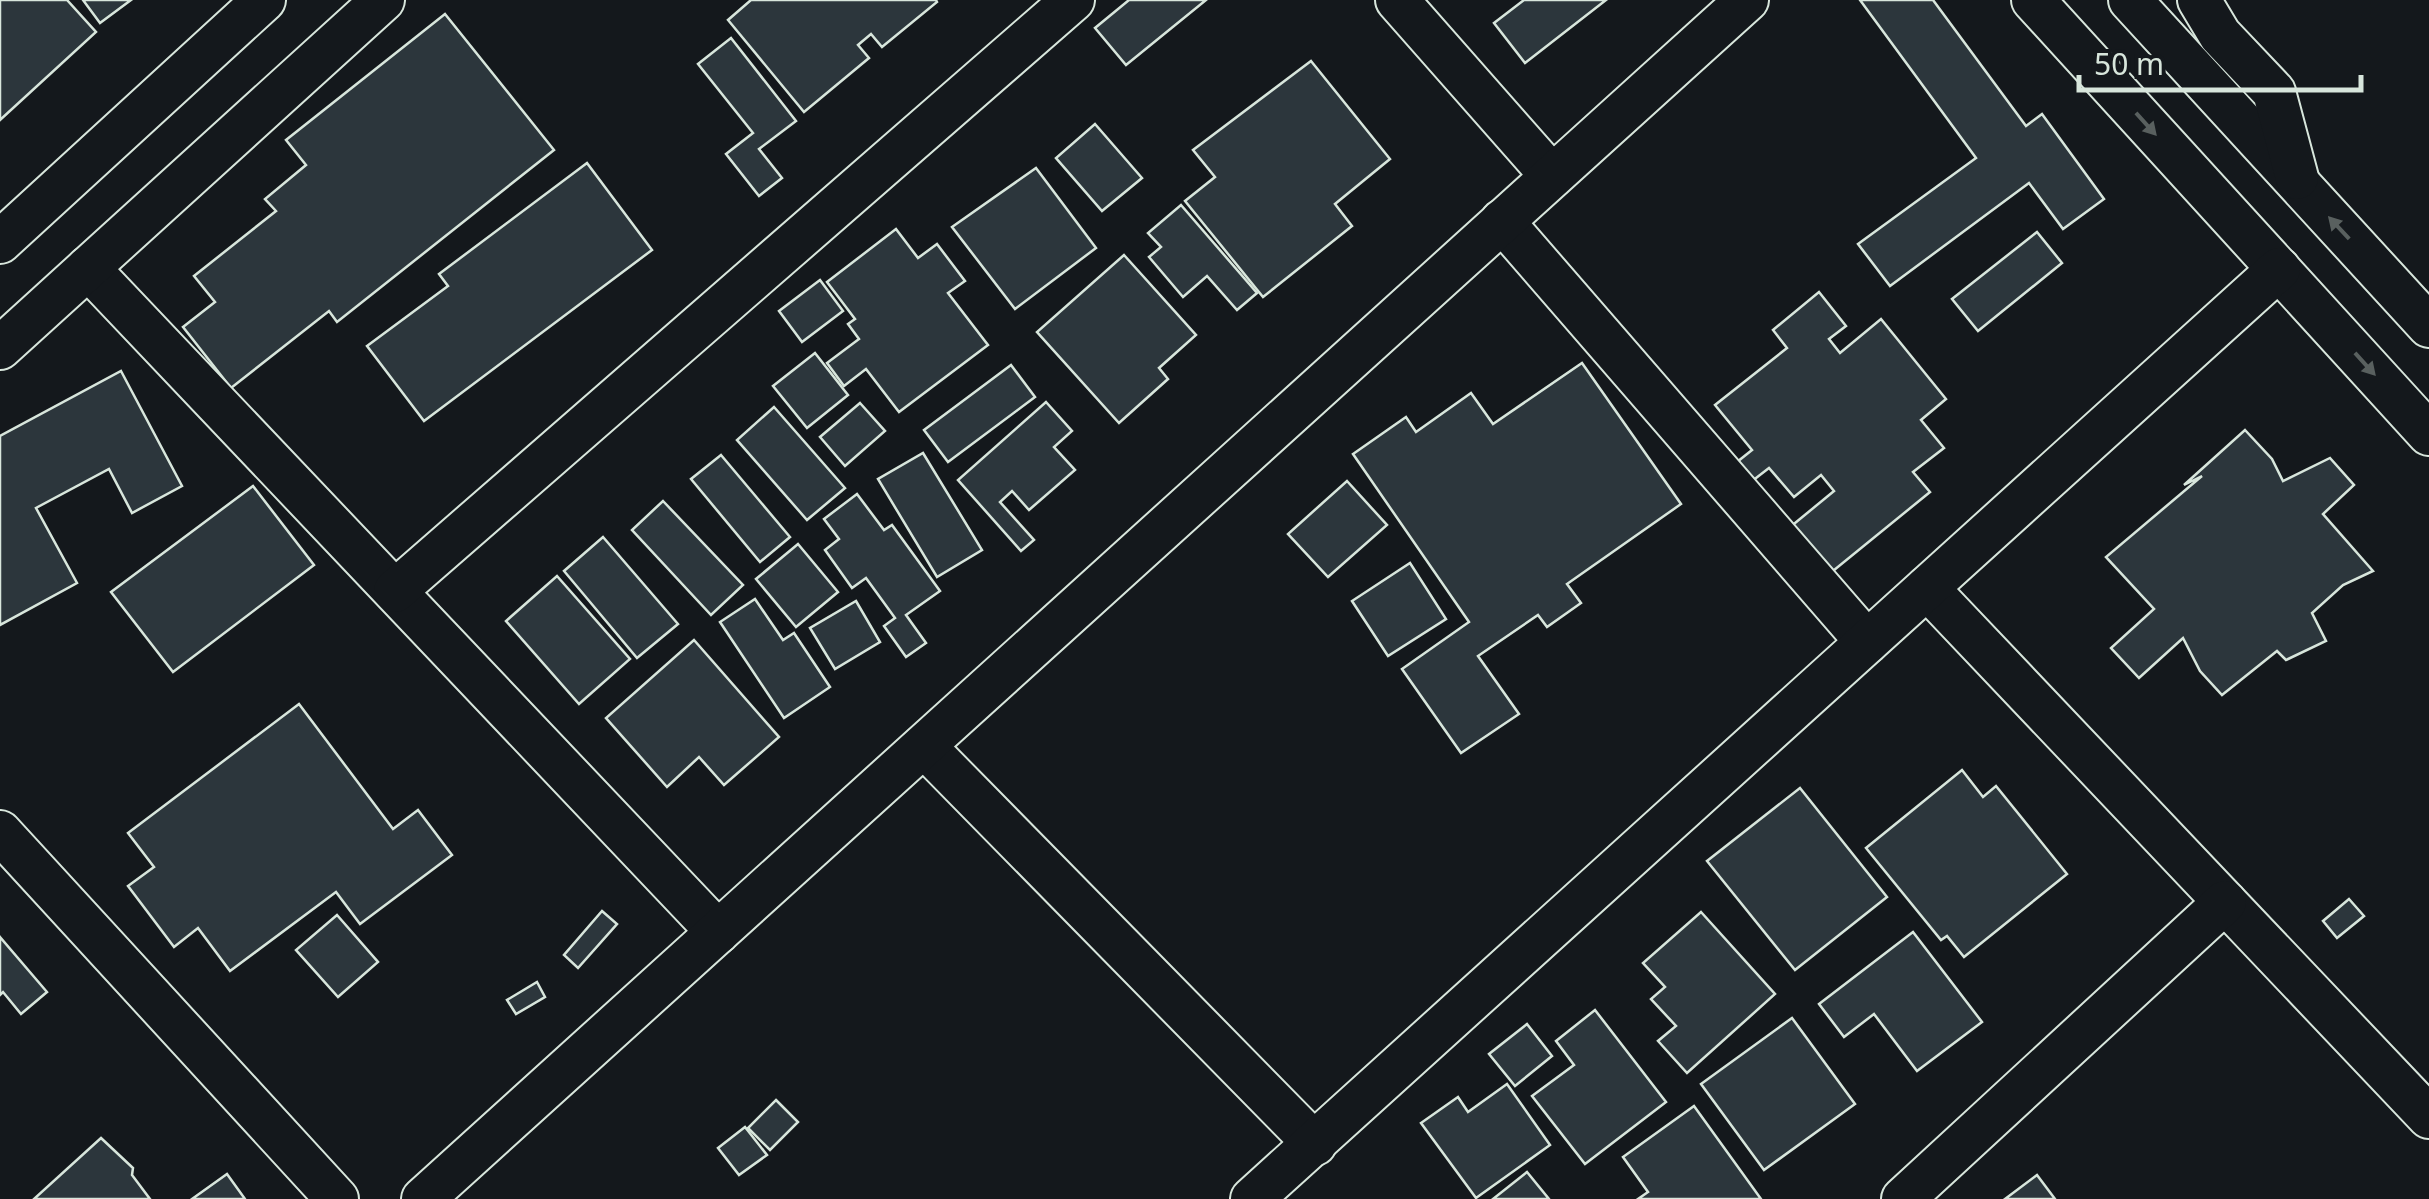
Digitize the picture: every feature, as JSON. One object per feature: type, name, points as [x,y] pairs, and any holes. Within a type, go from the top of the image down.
[{"type":"street","points":[[3,233],[264,0]]},
{"type":"street","points":[[0,348],[383,0]]},
{"type":"street","points":[[395,591],[1073,0]]},
{"type":"street","points":[[1397,0],[1552,176]]},
{"type":"street","points":[[438,1194],[718,932],[1747,0]]},
{"type":"street","points":[[2033,0],[2429,434]]},
{"type":"street","points":[[2130,0],[2429,326]]},
{"type":"street","points":[[2199,0],[2220,35],[2274,92],[2298,183]]},
{"type":"street","points":[[1502,222],[1867,642]]},
{"type":"street","points":[[88,268],[718,932]]},
{"type":"street","points":[[1252,1199],[2278,269]]},
{"type":"street","points":[[1927,588],[2429,1117]]},
{"type":"street","points":[[924,746],[1315,1144]]},
{"type":"street","points":[[0,832],[337,1199]]},
{"type":"street","points":[[1903,1199],[2225,902]]},
{"type":"building","points":[[0,0],[67,0],[96,32],[0,120]]},
{"type":"building","points":[[83,0],[131,0],[100,23]]},
{"type":"building","points":[[751,0],[937,2],[882,47],[871,34],[858,45],[869,58],[804,112],[728,20]]},
{"type":"building","points":[[1129,0],[1206,0],[1126,65],[1095,28]]},
{"type":"building","points":[[1524,0],[1606,0],[1525,63],[1494,23]]},
{"type":"building","points":[[1860,0],[1933,0],[2026,126],[2042,114],[2104,199],[2063,229],[2029,183],[1890,286],[1858,244],[1976,158]]},
{"type":"building","points":[[445,14],[554,150],[337,322],[329,311],[231,388],[183,327],[215,302],[194,276],[276,211],[265,199],[306,165],[286,140]]},
{"type":"building","points":[[731,38],[796,121],[759,149],[782,178],[759,196],[726,154],[753,133],[698,64]]},
{"type":"building","points":[[1311,61],[1390,159],[1335,204],[1352,226],[1263,297],[1185,201],[1215,177],[1193,150]]},
{"type":"building","points":[[1095,124],[1142,178],[1102,211],[1056,158]]},
{"type":"building","points":[[587,163],[652,250],[424,421],[367,346],[448,286],[439,274]]},
{"type":"building","points":[[1036,168],[1096,248],[1015,309],[952,227]]},
{"type":"building","points":[[1181,205],[1257,293],[1237,310],[1207,276],[1183,297],[1149,257],[1161,247],[1148,233]]},
{"type":"building","points":[[896,229],[918,258],[937,244],[965,281],[948,293],[988,345],[899,412],[866,369],[844,386],[827,363],[859,339],[848,324],[855,319],[827,282]]},
{"type":"building","points":[[2037,232],[2062,263],[1978,331],[1952,299]]},
{"type":"building","points":[[1124,255],[1196,335],[1159,368],[1168,379],[1119,423],[1037,332]]},
{"type":"building","points":[[820,280],[843,311],[802,342],[779,311]]},
{"type":"building","points":[[1819,292],[1846,326],[1829,339],[1840,353],[1881,319],[1946,399],[1921,420],[1944,448],[1913,472],[1930,492],[1828,575],[1789,528],[1834,491],[1821,475],[1794,497],[1769,468],[1747,485],[1732,466],[1752,450],[1715,405],[1787,348],[1773,330]]},
{"type":"building","points":[[815,353],[848,395],[807,428],[773,386]]},
{"type":"building","points":[[1582,363],[1681,504],[1567,584],[1581,603],[1547,627],[1538,615],[1478,656],[1519,714],[1461,753],[1402,669],[1469,622],[1353,454],[1406,417],[1416,432],[1471,393],[1493,424]]},
{"type":"building","points":[[1011,365],[1035,397],[948,462],[924,430]]},
{"type":"building","points":[[121,371],[182,486],[132,513],[109,469],[36,508],[77,583],[0,625],[0,436]]},
{"type":"building","points":[[1046,402],[1072,431],[1054,447],[1075,470],[1029,510],[1012,491],[1000,502],[1034,540],[1021,551],[958,480]]},
{"type":"building","points":[[860,403],[885,431],[845,466],[820,437]]},
{"type":"building","points":[[774,407],[845,488],[807,520],[737,440]]},
{"type":"building","points":[[2245,430],[2272,459],[2283,481],[2330,458],[2354,485],[2323,514],[2373,571],[2343,585],[2312,613],[2326,641],[2286,660],[2277,651],[2222,695],[2200,671],[2183,638],[2139,678],[2111,648],[2154,609],[2106,557],[2202,476],[2184,485]]},
{"type":"building","points":[[923,453],[982,550],[937,577],[878,479]]},
{"type":"building","points":[[721,455],[790,537],[760,562],[691,479]]},
{"type":"building","points":[[1347,481],[1387,525],[1328,577],[1288,534]]},
{"type":"building","points":[[253,486],[314,565],[173,672],[111,592]]},
{"type":"building","points":[[857,494],[884,530],[892,525],[940,591],[906,615],[926,643],[906,657],[884,626],[895,618],[866,578],[852,588],[825,550],[839,539],[824,519]]},
{"type":"building","points":[[663,501],[743,585],[711,615],[632,530]]},
{"type":"building","points":[[603,537],[678,624],[637,658],[564,571]]},
{"type":"building","points":[[798,544],[838,592],[796,627],[756,579]]},
{"type":"building","points":[[1410,563],[1446,619],[1388,656],[1352,601]]},
{"type":"building","points":[[557,576],[630,659],[579,704],[506,621]]},
{"type":"building","points":[[755,599],[783,640],[794,633],[830,687],[784,718],[720,622]]},
{"type":"building","points":[[856,601],[880,642],[835,669],[810,628]]},
{"type":"building","points":[[694,640],[779,737],[724,785],[699,757],[667,787],[606,718]]},
{"type":"building","points":[[299,704],[393,829],[418,810],[452,855],[360,924],[336,892],[230,971],[198,928],[174,947],[128,886],[154,867],[128,833]]},
{"type":"building","points":[[1962,770],[1983,797],[1996,786],[2067,874],[1964,957],[1947,936],[1941,940],[1866,848]]},
{"type":"building","points":[[1800,788],[1887,897],[1795,970],[1707,861]]},
{"type":"building","points":[[2349,899],[2364,916],[2337,938],[2323,921]]},
{"type":"building","points":[[602,911],[617,924],[578,968],[564,955]]},
{"type":"building","points":[[1701,912],[1775,994],[1687,1073],[1658,1041],[1676,1026],[1651,999],[1665,987],[1643,963]]},
{"type":"building","points":[[337,915],[378,962],[338,997],[296,950]]},
{"type":"building","points":[[1913,932],[1982,1022],[1917,1071],[1874,1014],[1844,1037],[1819,1004]]},
{"type":"building","points":[[0,937],[47,992],[21,1014],[3,992],[0,995]]},
{"type":"building","points":[[537,982],[545,997],[516,1014],[507,1000]]},
{"type":"building","points":[[1595,1010],[1666,1102],[1585,1164],[1532,1096],[1574,1065],[1556,1041]]},
{"type":"building","points":[[1792,1018],[1855,1104],[1764,1170],[1701,1084]]},
{"type":"building","points":[[1527,1024],[1552,1056],[1515,1086],[1489,1054]]},
{"type":"building","points":[[1507,1084],[1550,1145],[1476,1198],[1421,1123],[1458,1097],[1468,1112]]},
{"type":"building","points":[[776,1100],[798,1122],[770,1150],[748,1128]]},
{"type":"building","points":[[1694,1106],[1761,1199],[1638,1199],[1648,1192],[1623,1157]]},
{"type":"building","points":[[745,1127],[767,1155],[739,1175],[718,1148]]},
{"type":"building","points":[[101,1138],[133,1168],[132,1175],[150,1199],[34,1199]]},
{"type":"building","points":[[1527,1172],[1549,1199],[1493,1199]]},
{"type":"building","points":[[227,1174],[245,1199],[192,1199]]},
{"type":"building","points":[[2037,1175],[2055,1199],[2005,1199]]}]
